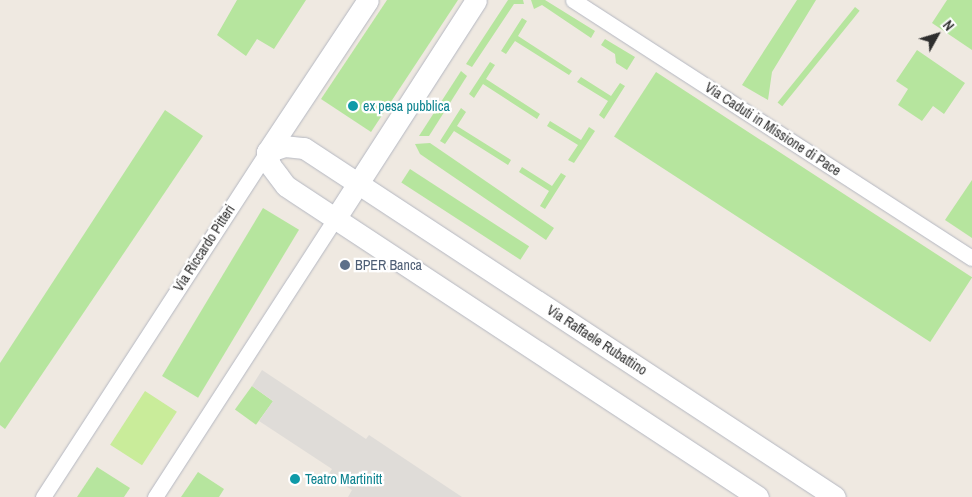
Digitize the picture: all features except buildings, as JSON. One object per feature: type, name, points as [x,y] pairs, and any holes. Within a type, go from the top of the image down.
[{"type":"street","name":"Via Riccardo Pitteri","points":[[43,497],[368,0]]},
{"type":"street","points":[[156,497],[476,0]]},
{"type":"street","name":"Via Caduti in Missione di Pace","points":[[573,0],[972,258]]},
{"type":"street","name":"Via Raffaele Rubattino","points":[[267,152],[284,146],[304,148],[836,497]]},
{"type":"street","points":[[267,152],[276,176],[335,219],[758,497]]},
{"type":"green space","points":[[237,0],[306,0],[274,49],[257,39],[246,56],[217,35]]},
{"type":"green space","points":[[387,0],[458,0],[371,132],[321,99]]},
{"type":"green space","points":[[508,0],[523,0],[524,4],[514,4],[472,67],[466,64]]},
{"type":"green space","points":[[531,0],[545,0],[595,31],[591,38],[542,5],[534,9]]},
{"type":"green space","points":[[797,0],[816,0],[772,72],[768,100],[742,85]]},
{"type":"green space","points":[[947,0],[972,0],[972,50],[932,23]]},
{"type":"green space","points":[[855,7],[860,11],[782,106],[778,103]]},
{"type":"green space","points":[[522,18],[527,21],[518,36],[572,71],[569,75],[515,41],[506,54],[501,51]]},
{"type":"green space","points":[[605,39],[635,57],[627,70],[616,63],[615,54],[601,45]]},
{"type":"green space","points":[[917,50],[965,83],[944,114],[933,106],[922,121],[898,105],[908,89],[896,81]]},
{"type":"green space","points":[[490,62],[495,65],[486,79],[540,114],[537,119],[483,84],[474,98],[469,94]]},
{"type":"green space","points":[[461,71],[467,76],[429,136],[419,136]]},
{"type":"green space","points":[[656,72],[972,277],[930,342],[614,137]]},
{"type":"green space","points":[[581,77],[611,96],[620,83],[625,86],[604,119],[599,115],[608,101],[577,82]]},
{"type":"green space","points":[[461,108],[466,112],[457,126],[511,160],[508,165],[454,131],[445,144],[440,141]]},
{"type":"green space","points":[[165,110],[203,136],[5,429],[0,425],[0,363]]},
{"type":"green space","points":[[550,121],[581,140],[589,127],[595,131],[574,163],[568,160],[578,145],[547,126]]},
{"type":"green space","points":[[430,143],[554,228],[546,240],[420,154],[415,144]]},
{"type":"green space","points":[[522,167],[552,186],[561,173],[566,176],[545,209],[540,206],[549,191],[519,172]]},
{"type":"green space","points":[[410,169],[529,246],[520,260],[401,182]]},
{"type":"green space","points":[[972,180],[972,238],[945,220]]},
{"type":"green space","points":[[263,208],[299,230],[198,398],[162,376]]},
{"type":"green space","points":[[252,386],[273,401],[256,425],[235,409]]},
{"type":"green space","points":[[145,391],[177,412],[142,465],[110,445]]},
{"type":"green space","points":[[97,467],[130,488],[124,497],[77,497]]},
{"type":"green space","points":[[198,472],[224,489],[219,497],[181,497]]},
{"type":"shaded area","points":[[262,370],[366,439],[369,435],[462,497],[348,497],[352,490],[328,475],[332,469],[259,421],[273,401],[252,386]]},
{"type":"place","name":"ex pesa pubblica","points":[[353,106]]},
{"type":"place","name":"BPER Banca","points":[[345,265]]},
{"type":"place","name":"Teatro Martinitt","points":[[295,479]]}]
